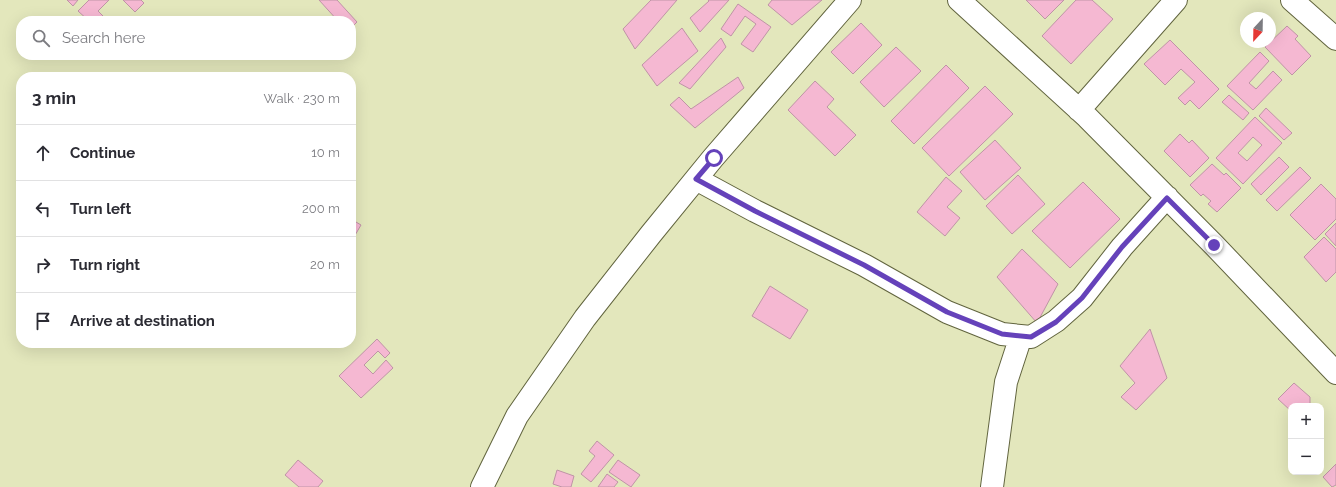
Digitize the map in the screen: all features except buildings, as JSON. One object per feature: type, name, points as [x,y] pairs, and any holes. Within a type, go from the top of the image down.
[{"type":"street","points":[[482,487],[517,416],[585,318],[696,179],[850,0]]},
{"type":"street","points":[[959,0],[1079,110],[1214,245],[1336,373]]},
{"type":"street","points":[[1079,110],[1176,0]]},
{"type":"street","points":[[1292,0],[1336,39]]},
{"type":"street","points":[[696,179],[755,211],[864,265],[947,312],[1002,334],[1031,337],[1056,322],[1082,298],[1122,247],[1167,198]]},
{"type":"street","points":[[992,487],[1006,382],[1021,336]]},
{"type":"route","points":[[714,158],[696,179],[755,211],[864,265],[947,312],[1002,334],[1031,337],[1056,322],[1082,298],[1122,247],[1167,198],[1214,245]]}]
